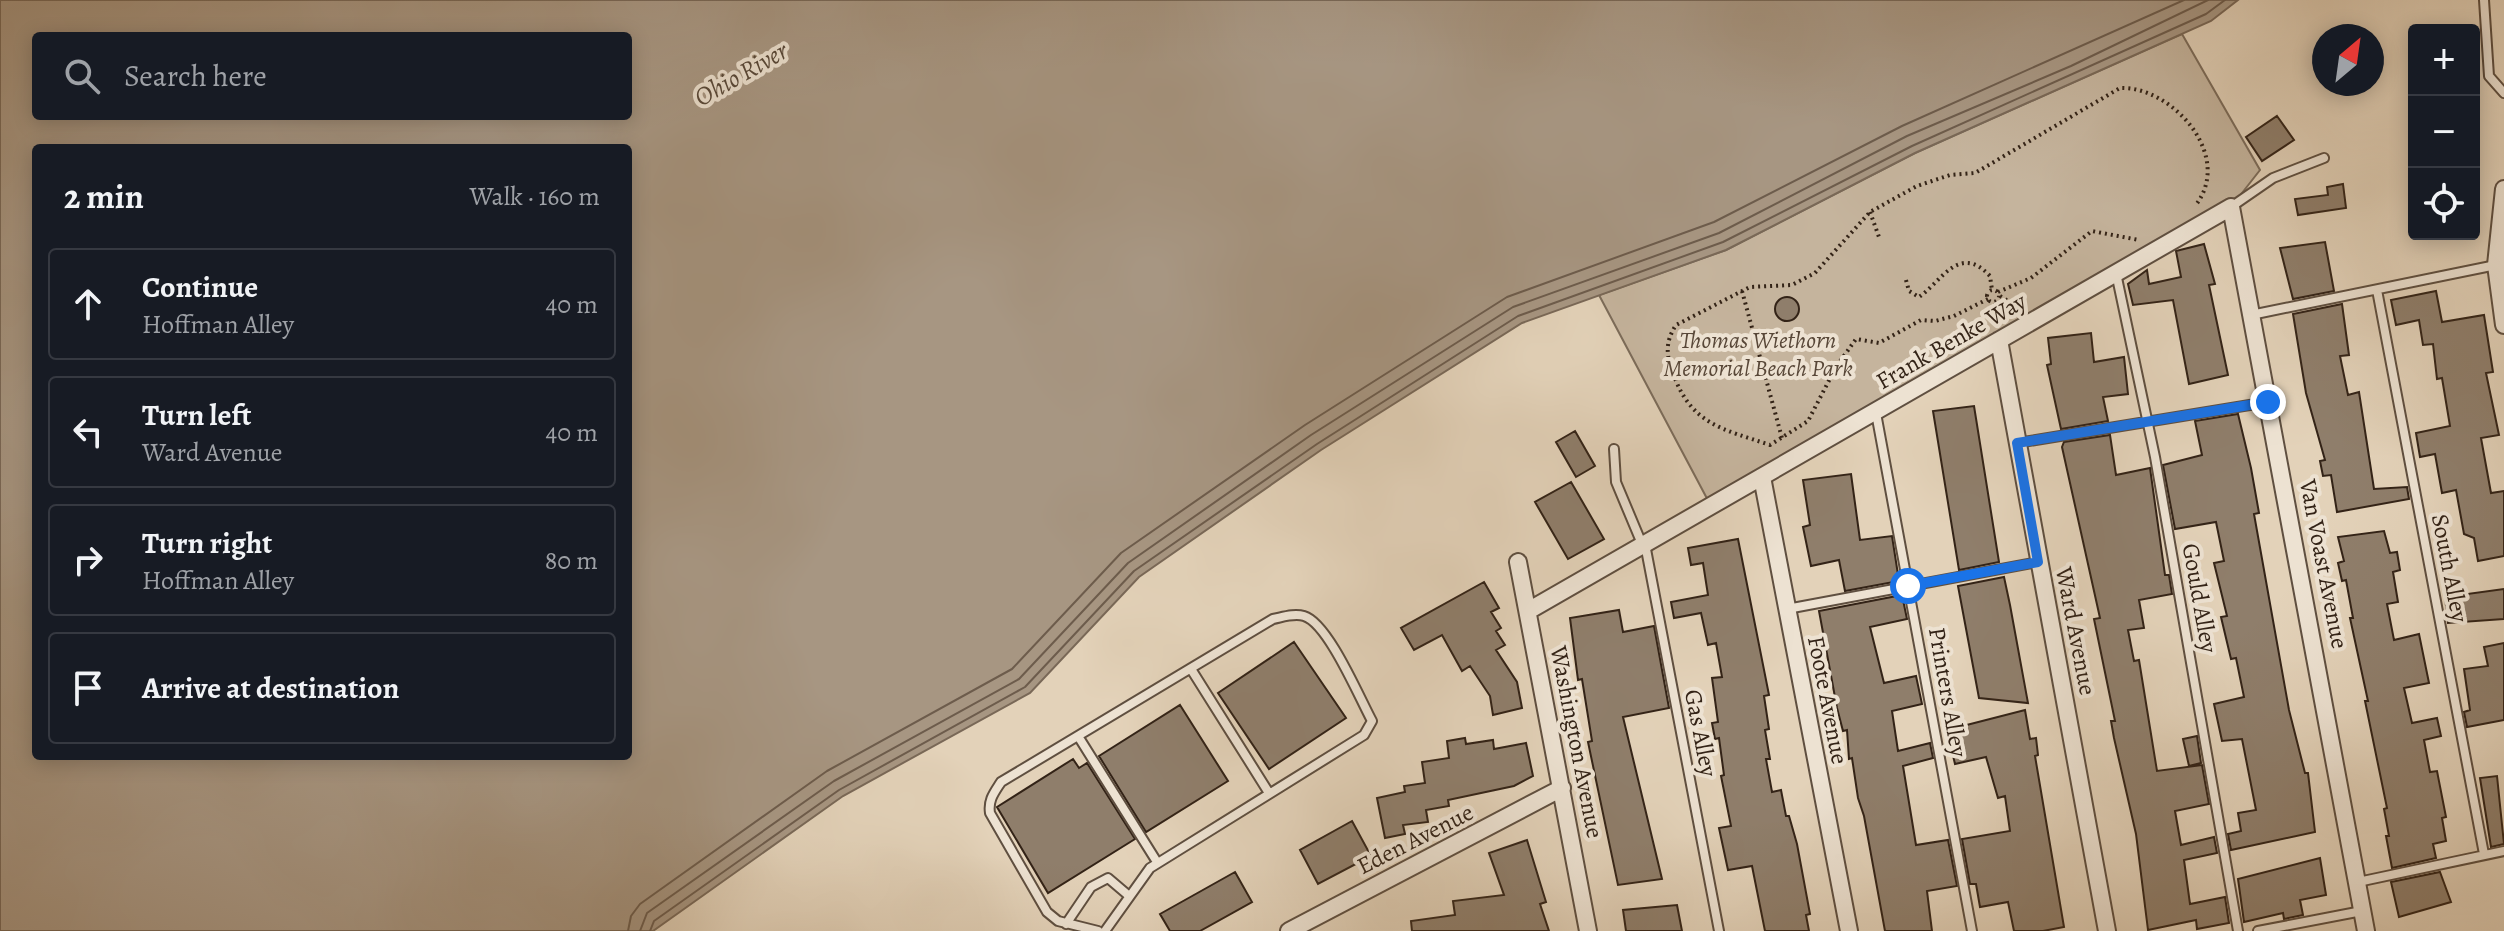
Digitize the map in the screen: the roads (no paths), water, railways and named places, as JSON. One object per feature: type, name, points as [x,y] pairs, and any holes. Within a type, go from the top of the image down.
[{"type":"street","points":[[2504,189],[2496,265],[2504,325]]},
{"type":"street","name":"Frank Benke Way","points":[[1528,611],[2231,207]]},
{"type":"street","name":"Van Voast Avenue","points":[[2231,207],[2366,931]]},
{"type":"street","name":"Ward Avenue","points":[[1999,340],[2107,931]]},
{"type":"street","name":"Foote Avenue","points":[[1762,477],[1849,931]]},
{"type":"street","name":"Washington Avenue","points":[[1518,562],[1588,931]]},
{"type":"street","name":"Eden Avenue","points":[[1289,931],[1562,788]]},
{"type":"lane","points":[[2484,0],[2489,76],[2504,93]]},
{"type":"lane","points":[[2231,207],[2273,178],[2324,158]]},
{"type":"lane","points":[[2251,315],[2496,265]]},
{"type":"lane","name":"Gould Alley","points":[[2116,273],[2148,423],[2238,931]]},
{"type":"lane","name":"South Alley","points":[[2377,290],[2484,854]]},
{"type":"lane","points":[[2017,443],[2268,402]]},
{"type":"lane","name":"Printers Alley","points":[[1876,413],[1972,931]]},
{"type":"lane","name":"Gas Alley","points":[[1614,449],[1616,482],[1643,544],[1719,931]]},
{"type":"lane","points":[[1786,609],[2038,562]]},
{"type":"lane","points":[[1098,931],[1066,924],[1047,912],[990,813],[988,804],[1001,782],[1273,619],[1290,615],[1306,616],[1322,628],[1372,721],[1364,735],[1157,862],[1128,895],[1105,931]]},
{"type":"lane","points":[[1191,669],[1269,793]]},
{"type":"lane","points":[[1078,736],[1157,862]]},
{"type":"lane","points":[[2358,882],[2504,851]]},
{"type":"lane","points":[[1066,924],[1091,887],[1108,878],[1128,895]]},
{"type":"lane","points":[[2258,931],[2363,911]]},
{"type":"water","name":"Ohio River","points":[[0,0],[2238,0],[2211,21],[1915,153],[1726,250],[1522,323],[1321,450],[1139,577],[1030,693],[843,796],[653,931],[0,931]]},
{"type":"park label","name":"Thomas Wiethorn Memorial Beach Park","points":[[1758,354]]}]
